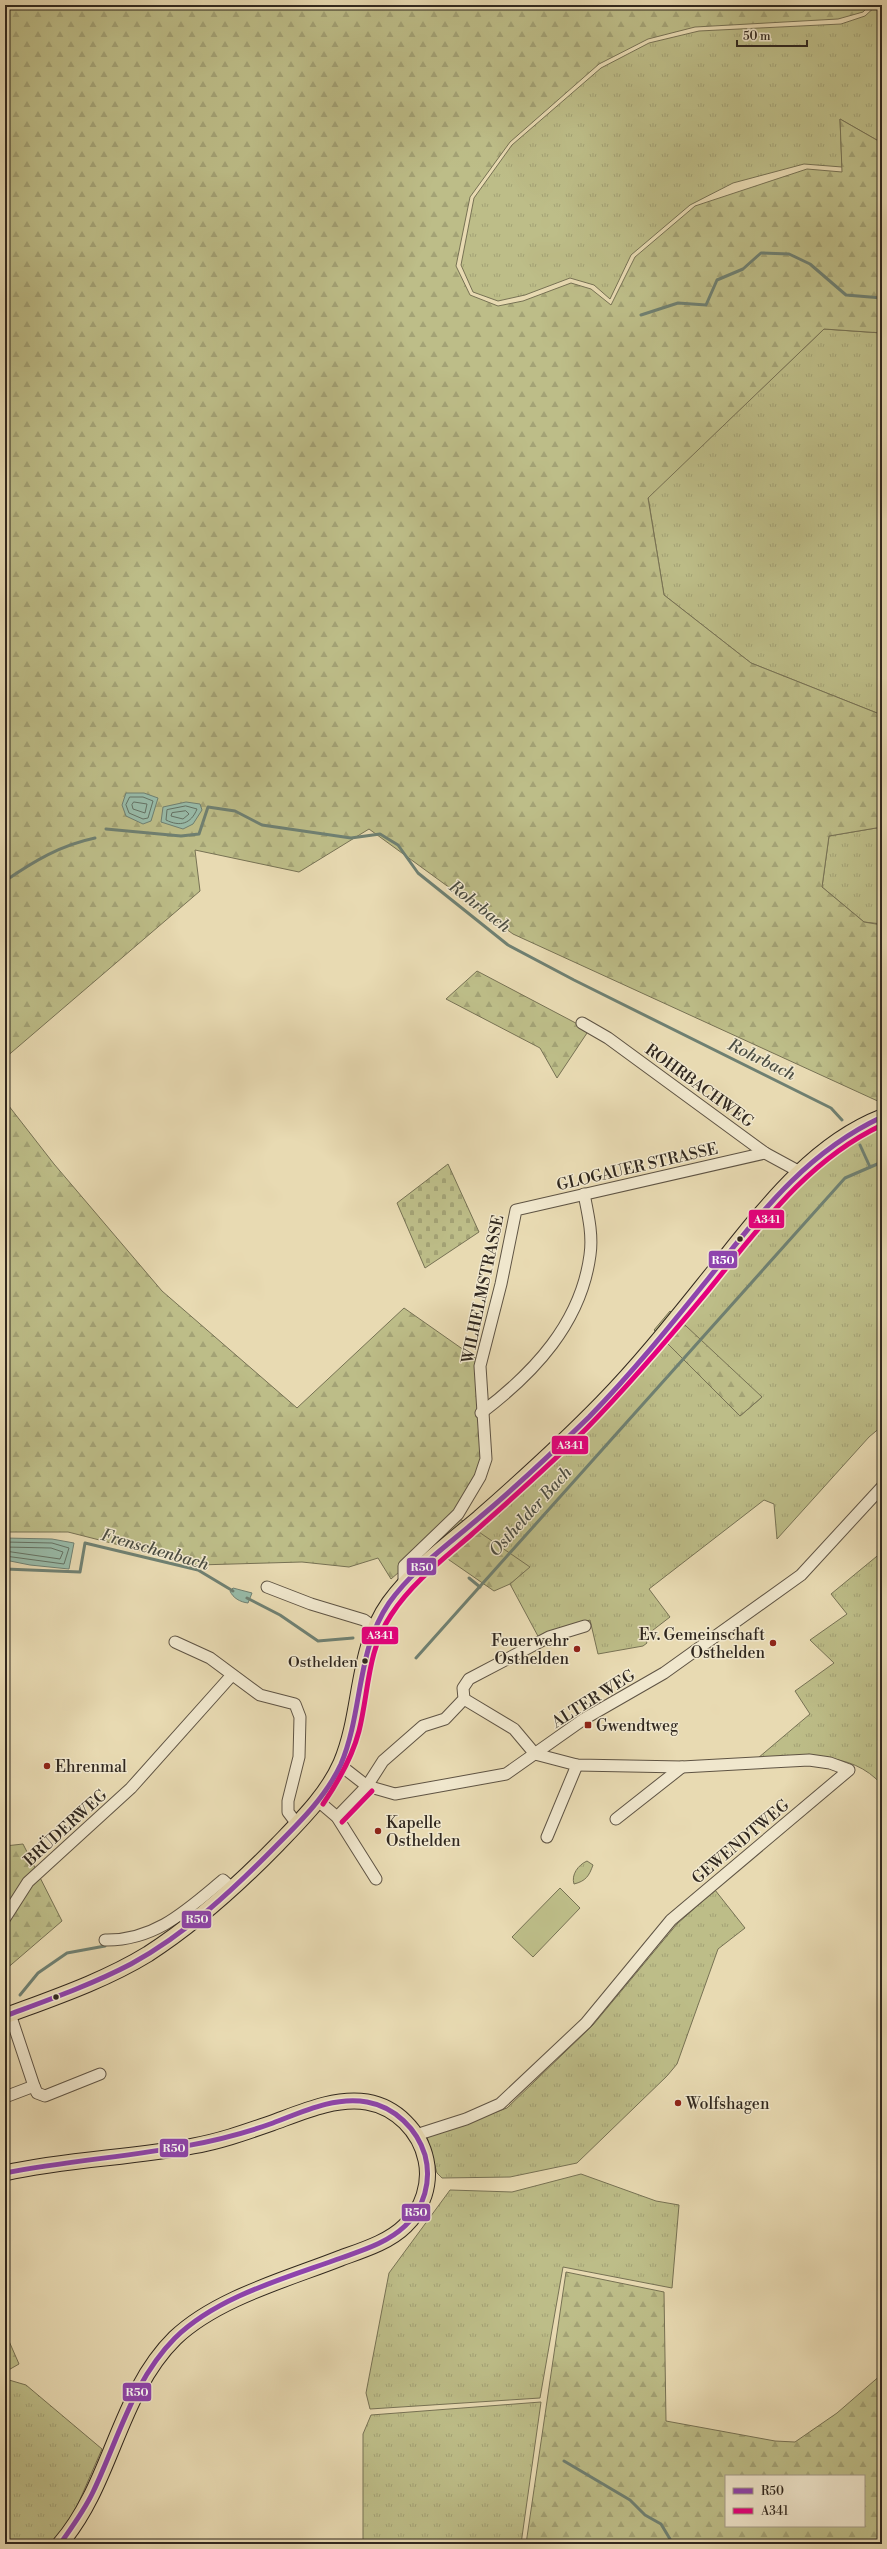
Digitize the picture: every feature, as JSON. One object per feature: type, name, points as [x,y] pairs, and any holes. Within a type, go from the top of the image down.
[{"type":"main road","points":[[8,2015],[77,1989],[147,1954],[233,1889],[297,1824],[317,1800],[340,1765],[352,1729],[364,1661],[375,1628],[390,1602],[404,1585],[543,1462],[605,1400],[659,1339],[775,1197],[800,1172],[848,1135],[882,1117]]},
{"type":"main road","points":[[5,2174],[52,2165],[208,2143],[337,2102],[368,2102],[382,2106],[401,2118],[416,2134],[423,2148],[427,2177],[421,2203],[405,2226],[394,2234],[368,2248],[225,2305],[190,2326],[175,2339],[159,2357],[145,2381],[85,2507],[60,2544]]},
{"type":"street","name":"ROHRBACHWEG","points":[[582,1023],[608,1038],[765,1153],[800,1172]]},
{"type":"street","name":"GLOGAUER STRASSE","points":[[516,1210],[765,1153]]},
{"type":"street","points":[[481,1413],[506,1394],[551,1345],[568,1323],[582,1293],[590,1254],[590,1226],[584,1194]]},
{"type":"street","name":"WILHELMSTRASSE","points":[[404,1585],[404,1566],[458,1514],[480,1478],[486,1459],[481,1413],[480,1366],[501,1284],[516,1210]]},
{"type":"street","name":"ALTER WEG","points":[[340,1765],[367,1786],[395,1794],[506,1774],[584,1719],[664,1673],[801,1576],[882,1487]]},
{"type":"street","points":[[267,1587],[311,1604],[364,1620],[375,1628]]},
{"type":"street","points":[[337,1817],[367,1786],[383,1761],[423,1726],[445,1719],[464,1699],[463,1688],[469,1679],[549,1637],[585,1626]]},
{"type":"street","points":[[175,1642],[210,1658],[260,1695],[295,1704],[300,1717],[299,1757],[288,1801],[288,1812],[297,1824]]},
{"type":"street","name":"BRÜDERWEG","points":[[5,1918],[28,1882],[131,1788],[232,1675]]},
{"type":"street","points":[[464,1699],[514,1729],[535,1754]]},
{"type":"street","name":"GEWENDTWEG","points":[[416,2134],[466,2119],[500,2104],[586,2023],[671,1920],[849,1770],[830,1762],[809,1760],[682,1767],[577,1765],[535,1754]]},
{"type":"street","points":[[547,1837],[577,1765]]},
{"type":"street","points":[[616,1819],[682,1767]]},
{"type":"street","points":[[317,1800],[337,1817],[376,1879]]},
{"type":"street","points":[[105,1940],[123,1940],[170,1924],[223,1880],[233,1889]]},
{"type":"street","points":[[8,2015],[37,2093],[45,2096],[100,2074]]},
{"type":"street","points":[[5,2097],[34,2086]]},
{"type":"green space","points":[[5,5],[870,5],[863,12],[838,19],[695,27],[648,39],[599,64],[510,142],[470,197],[456,266],[470,295],[498,306],[523,301],[571,283],[591,289],[611,305],[635,257],[695,206],[807,169],[842,172],[840,119],[882,143],[882,333],[824,329],[648,498],[664,595],[751,663],[882,715],[882,827],[829,836],[822,887],[864,922],[882,925],[882,1103],[513,934],[369,829],[299,872],[195,850],[200,891],[5,1058]]},
{"type":"green space","points":[[877,5],[882,5],[882,143],[840,119],[842,167],[804,164],[733,183],[690,205],[631,255],[610,299],[594,285],[570,278],[525,295],[498,301],[473,292],[461,265],[474,198],[512,145],[601,68],[649,43],[699,31],[841,24],[865,16]]},
{"type":"green space","points":[[824,329],[882,333],[882,715],[751,663],[664,595],[648,497]]},
{"type":"green space","points":[[882,827],[882,924],[864,922],[822,887],[829,836]]},
{"type":"green space","points":[[477,971],[589,1030],[557,1078],[540,1048],[446,999]]},
{"type":"green space","points":[[5,1101],[54,1164],[162,1291],[297,1408],[404,1308],[481,1362],[488,1461],[460,1519],[530,1567],[510,1584],[494,1591],[429,1546],[391,1579],[378,1558],[349,1567],[302,1562],[198,1565],[68,1532],[5,1532]]},
{"type":"green space","points":[[882,1127],[882,1426],[869,1437],[777,1539],[774,1504],[764,1500],[649,1589],[670,1617],[644,1637],[647,1643],[643,1646],[598,1654],[590,1620],[539,1638],[510,1584],[529,1567],[475,1530],[544,1472],[666,1342],[740,1416],[761,1398],[681,1322],[771,1213],[828,1155],[861,1135]]},
{"type":"green space","points":[[448,1164],[479,1232],[425,1268],[397,1203]]},
{"type":"green space","points":[[670,1311],[762,1397],[740,1416],[654,1330]]},
{"type":"green space","points":[[882,1552],[882,1785],[870,1773],[856,1765],[840,1760],[808,1757],[758,1758],[810,1714],[795,1691],[834,1663],[810,1640],[847,1614],[831,1594]]},
{"type":"green space","points":[[23,1844],[62,1921],[5,1970],[5,1846]]},
{"type":"green space","points":[[587,1861],[593,1865],[590,1872],[584,1880],[574,1884],[574,1874],[581,1865]]},
{"type":"green space","points":[[560,1888],[580,1908],[533,1957],[512,1937]]},
{"type":"green space","points":[[715,1890],[745,1928],[718,1949],[677,2064],[667,2076],[577,2163],[510,2177],[442,2178],[437,2173],[427,2137],[507,2108],[593,2025],[677,1924]]},
{"type":"green space","points":[[581,2174],[656,2201],[679,2205],[672,2288],[563,2267],[540,2398],[370,2409],[366,2393],[389,2273],[450,2190],[512,2192]]},
{"type":"green space","points":[[566,2272],[664,2292],[666,2421],[775,2441],[795,2442],[837,2413],[882,2374],[882,2544],[526,2544]]},
{"type":"green space","points":[[5,2332],[19,2364],[5,2372]]},
{"type":"green space","points":[[9,2380],[26,2385],[102,2449],[71,2520],[50,2544],[5,2544],[5,2382]]},
{"type":"green space","points":[[541,2402],[521,2544],[363,2544],[363,2434],[371,2415]]},
{"type":"water","points":[[126,793],[144,793],[158,798],[151,821],[143,824],[126,816],[122,805]]},
{"type":"water","points":[[186,802],[200,804],[202,810],[193,824],[183,829],[161,822],[163,807]]},
{"type":"water","points":[[5,1538],[52,1539],[74,1543],[69,1569],[30,1565],[5,1560]]},
{"type":"water","points":[[233,1588],[252,1593],[248,1603],[242,1602],[233,1596],[230,1591]]},
{"type":"waterway","points":[[641,315],[678,303],[706,305],[717,280],[743,269],[761,253],[789,254],[810,264],[846,295],[882,298]]},
{"type":"waterway","name":"Rohrbach","points":[[106,829],[181,836],[199,834],[208,807],[235,811],[262,825],[351,838],[380,834],[398,845],[418,873],[508,945],[574,980],[831,1108],[842,1120]]},
{"type":"waterway","name":"Rohrbach","points":[[5,881],[59,849],[95,838]]},
{"type":"waterway","name":"Rohrbach","points":[[860,1145],[870,1167]]},
{"type":"waterway","name":"Osthelder Bach","points":[[416,1658],[845,1178],[882,1162]]},
{"type":"waterway","name":"Frenschenbach","points":[[5,1569],[80,1572],[85,1543],[198,1570],[233,1591]]},
{"type":"waterway","points":[[469,1578],[480,1587]]},
{"type":"waterway","name":"Frenschenbach","points":[[247,1598],[280,1615],[318,1641],[353,1638]]},
{"type":"waterway","name":"Osthelder Bach","points":[[20,1995],[38,1973],[67,1953],[105,1946]]},
{"type":"waterway","points":[[564,2461],[630,2500],[645,2515],[661,2524],[673,2544]]},
{"type":"transit line","name":"R50","points":[[5,2016],[100,1979],[131,1964],[151,1952],[190,1925],[226,1895],[286,1836],[321,1797],[341,1764],[353,1724],[365,1661],[371,1641],[378,1622],[398,1591],[420,1568],[507,1494],[589,1417],[650,1349],[746,1231],[786,1187],[830,1148],[882,1117]]},
{"type":"transit line","name":"A341","points":[[323,1804],[353,1751],[359,1731],[377,1643],[383,1629],[399,1603],[428,1572],[544,1469],[603,1411],[664,1344],[765,1221],[807,1177],[830,1157],[855,1140],[882,1125]]},
{"type":"transit line","name":"A341","points":[[342,1822],[372,1791]]},
{"type":"transit line","name":"R50","points":[[5,2173],[207,2142],[240,2134],[319,2106],[343,2101],[367,2102],[396,2114],[411,2128],[416,2136],[425,2155],[427,2165],[427,2184],[422,2202],[412,2219],[398,2232],[366,2249],[276,2281],[232,2300],[192,2323],[175,2338],[160,2355],[137,2391],[89,2499],[78,2519],[60,2544]]},
{"type":"place","name":"Ev. Gemeinschaft Osthelden","points":[[773,1643]]},
{"type":"place","name":"Feuerwehr Osthelden","points":[[577,1649]]},
{"type":"place","name":"Osthelden","points":[[365,1661]]},
{"type":"place","name":"Gwendtweg","points":[[588,1725]]},
{"type":"place","name":"Ehrenmal","points":[[47,1766]]},
{"type":"place","name":"Kapelle Osthelden","points":[[378,1831]]},
{"type":"place","name":"Wolfshagen","points":[[678,2103]]}]
